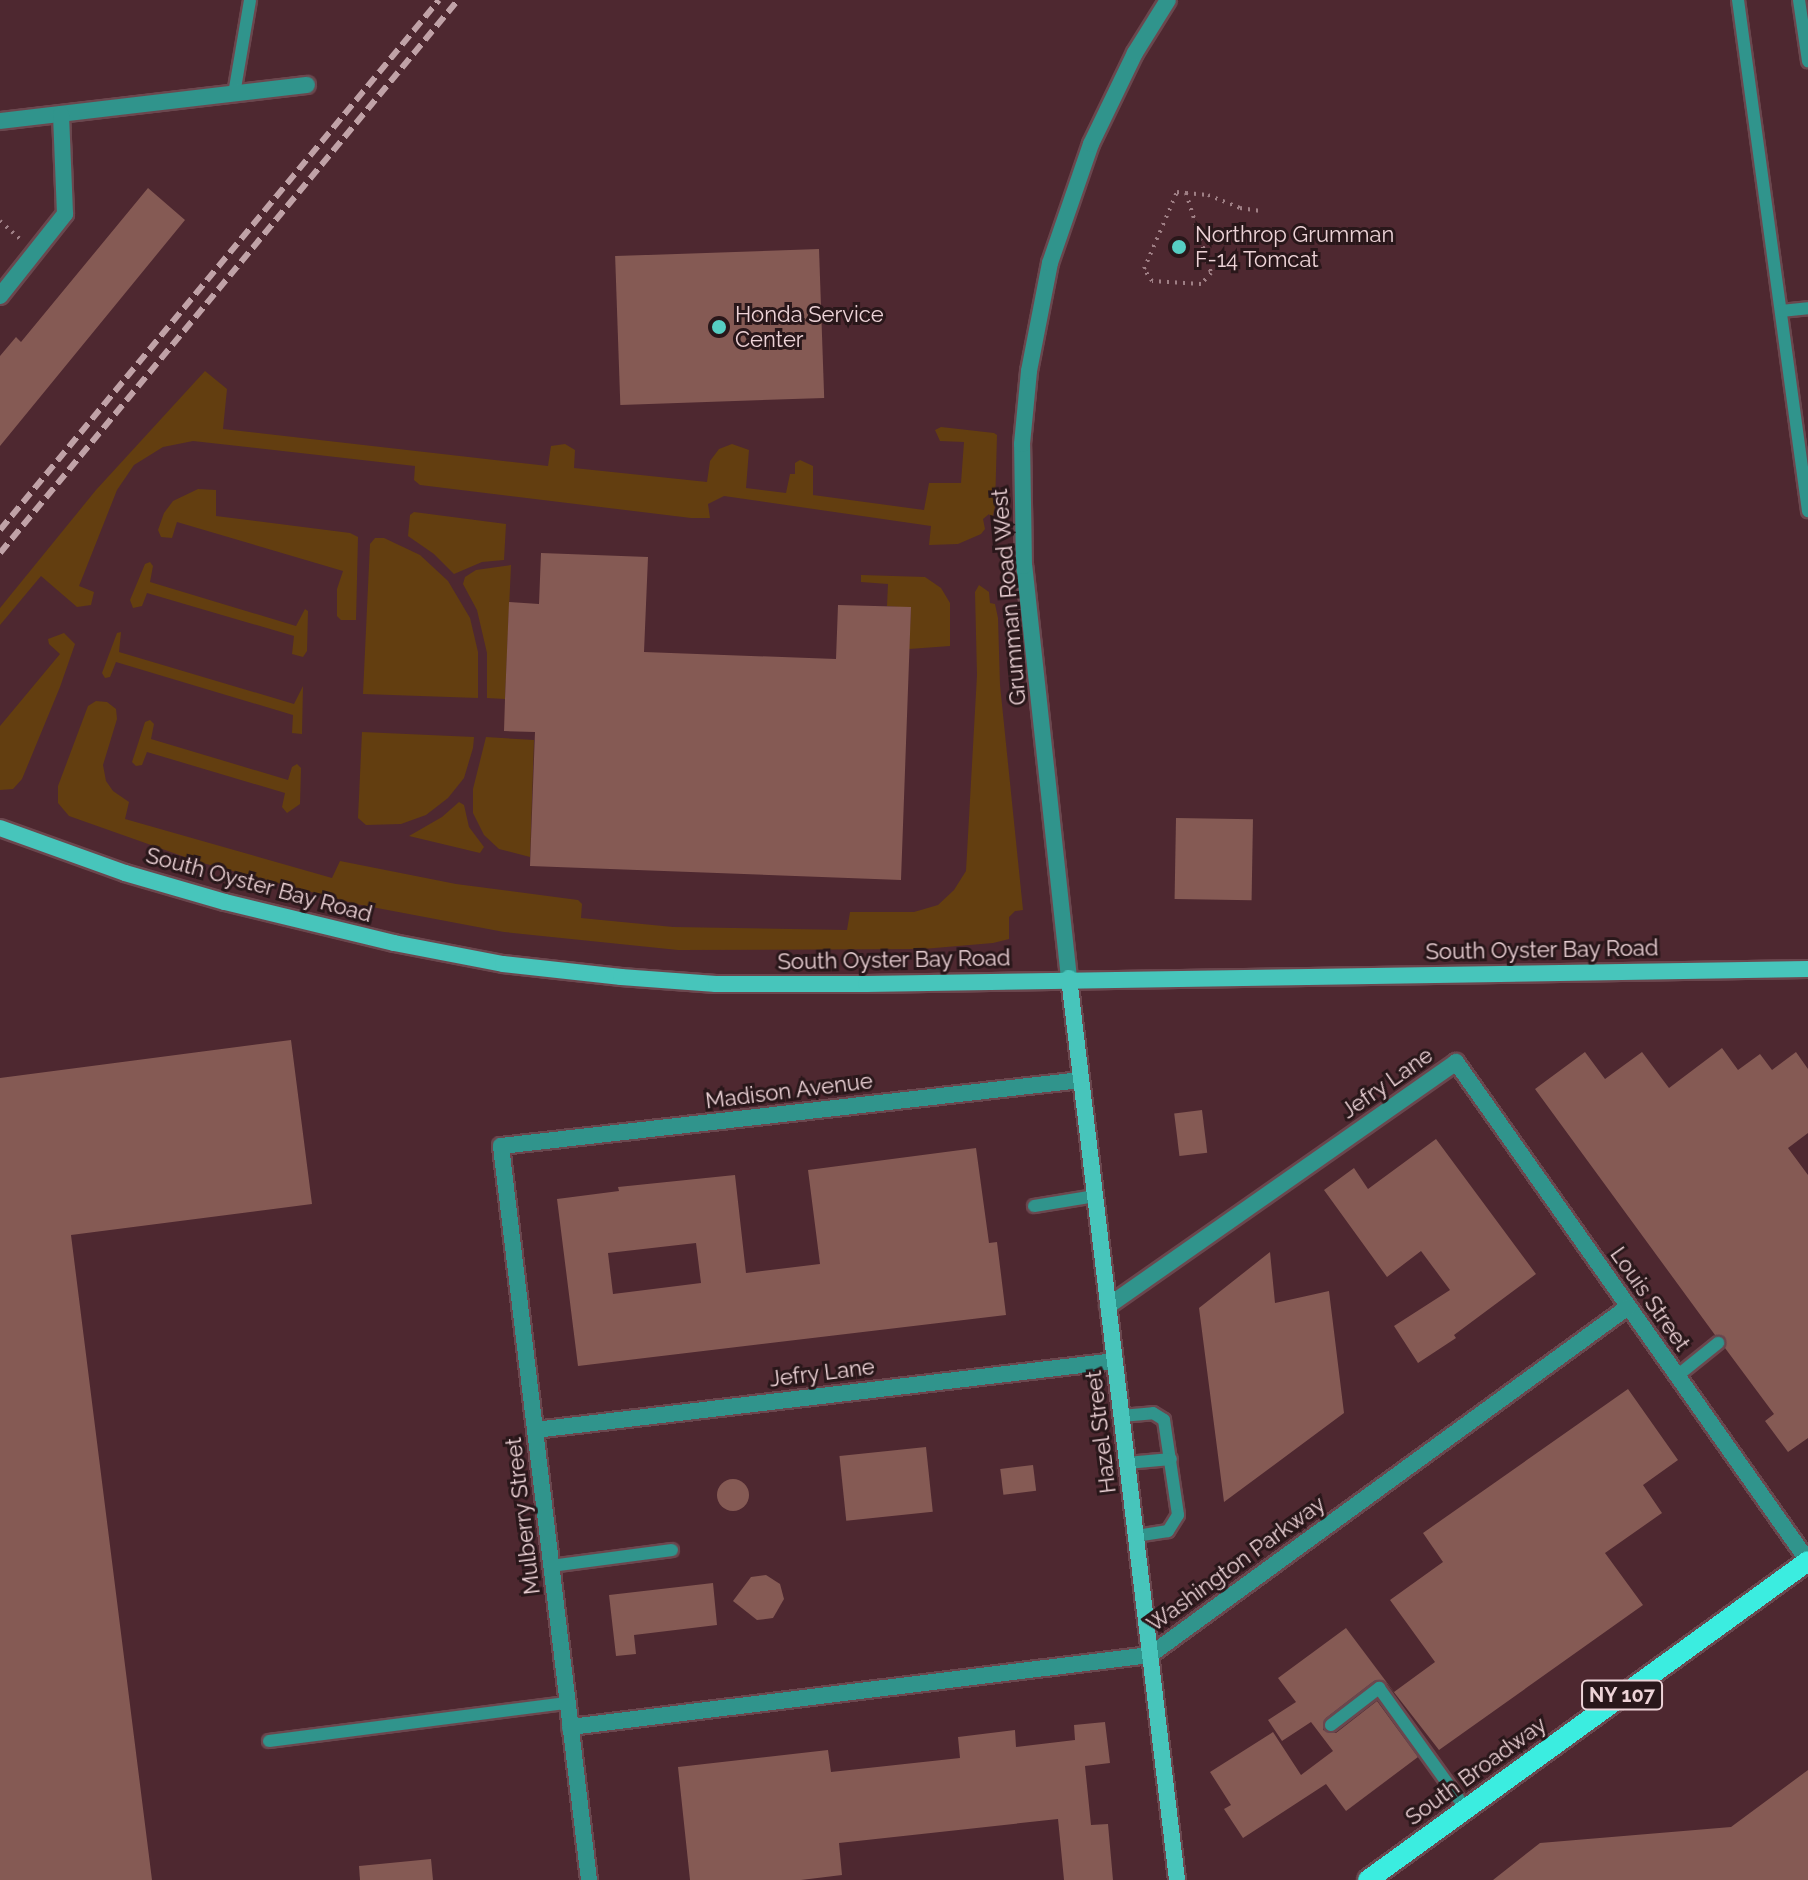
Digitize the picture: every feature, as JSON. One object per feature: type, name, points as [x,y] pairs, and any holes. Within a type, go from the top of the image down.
[{"type":"main road","name":"South Oyster Bay Road","points":[[0,828],[125,873],[225,902],[394,943],[503,964],[716,984],[1808,969]]},
{"type":"main road","name":"Hazel Street","points":[[1069,978],[1177,1880]]},
{"type":"main road","name":"South Broadway","points":[[1368,1880],[1808,1561]]},
{"type":"street","name":"Grumman Road West","points":[[1069,978],[1024,566],[1021,459],[1029,371],[1050,263],[1086,159],[1135,53],[1168,0]]},
{"type":"street","points":[[0,121],[307,85]]},
{"type":"street","points":[[0,296],[65,214],[61,114]]},
{"type":"street","name":"Jefry Lane","points":[[1108,1306],[1456,1062]]},
{"type":"street","name":"Louis Street","points":[[1456,1062],[1808,1561]]},
{"type":"street","name":"Madison Avenue","points":[[501,1146],[1081,1080]]},
{"type":"street","name":"Mulberry Street","points":[[501,1146],[589,1880]]},
{"type":"street","name":"Washington Parkway","points":[[570,1727],[1150,1655],[1628,1307]]},
{"type":"street","name":"Jefry Lane","points":[[535,1430],[1115,1361]]},
{"type":"lane","points":[[234,94],[250,0]]},
{"type":"lane","points":[[1738,0],[1808,511]]},
{"type":"lane","points":[[1799,0],[1808,61]]},
{"type":"lane","points":[[1781,311],[1808,308]]},
{"type":"lane","points":[[1034,1206],[1095,1196]]},
{"type":"lane","points":[[1677,1376],[1718,1343]]},
{"type":"lane","points":[[1121,1416],[1153,1413],[1164,1420],[1178,1515],[1168,1531],[1135,1536]]},
{"type":"lane","points":[[1127,1463],[1171,1459]]},
{"type":"lane","points":[[551,1566],[672,1550]]},
{"type":"lane","points":[[1331,1725],[1379,1688],[1466,1809]]},
{"type":"lane","points":[[269,1741],[567,1703]]},
{"type":"path","points":[[1186,193],[1211,273],[1201,284],[1152,281],[1144,269],[1177,192],[1186,193],[1261,211]]},
{"type":"path","points":[[0,221],[35,252]]},
{"type":"shaded area","points":[[205,371],[227,389],[223,429],[548,466],[551,446],[565,444],[575,450],[574,468],[707,482],[710,461],[719,449],[732,444],[749,450],[746,488],[786,493],[790,474],[795,474],[795,463],[800,460],[813,466],[813,495],[924,510],[929,483],[961,483],[964,442],[940,441],[935,430],[941,427],[994,433],[997,435],[995,507],[992,519],[989,514],[983,519],[985,529],[981,534],[958,544],[929,545],[931,526],[724,496],[708,504],[710,518],[691,518],[420,485],[414,480],[415,466],[193,441],[163,447],[134,465],[117,490],[79,586],[94,592],[91,605],[77,607],[41,576],[0,625],[0,608],[96,490]]},
{"type":"shaded area","points":[[198,489],[216,490],[216,516],[350,533],[358,537],[356,620],[341,620],[337,616],[337,589],[343,571],[177,522],[172,538],[161,537],[158,530],[164,513],[173,501]]},
{"type":"shaded area","points":[[414,512],[506,524],[504,560],[482,562],[454,574],[434,554],[408,536],[410,515]]},
{"type":"shaded area","points":[[375,538],[384,538],[420,555],[448,581],[470,618],[478,652],[478,698],[363,694],[370,544]]},
{"type":"shaded area","points":[[150,562],[153,566],[150,582],[296,626],[305,609],[308,611],[307,651],[303,657],[292,654],[294,636],[147,593],[142,606],[133,608],[130,600],[145,564]]},
{"type":"shaded area","points":[[511,565],[505,699],[487,698],[487,653],[477,610],[463,584],[465,577],[476,570]]},
{"type":"shaded area","points":[[861,575],[925,577],[941,588],[950,603],[950,646],[909,649],[911,608],[887,606],[888,584],[861,582]]},
{"type":"shaded area","points":[[979,585],[989,592],[990,603],[995,604],[998,618],[1000,685],[1023,910],[1015,911],[1009,917],[1009,939],[993,943],[923,949],[678,950],[504,932],[356,904],[199,862],[69,816],[58,803],[58,786],[88,706],[96,701],[107,702],[116,709],[117,719],[103,765],[106,781],[113,791],[129,802],[125,819],[332,878],[340,861],[456,884],[578,900],[582,904],[581,918],[673,927],[847,930],[850,912],[914,912],[938,905],[954,890],[966,871],[977,675],[975,592]]},
{"type":"shaded area","points":[[121,632],[119,652],[294,704],[303,686],[302,734],[292,733],[293,715],[116,662],[110,677],[105,678],[102,673],[117,633]]},
{"type":"shaded area","points":[[64,633],[75,644],[60,687],[22,779],[13,789],[0,790],[0,726],[60,654],[48,639]]},
{"type":"shaded area","points":[[150,720],[154,724],[151,739],[288,780],[292,767],[297,764],[301,768],[300,804],[287,813],[282,807],[285,793],[147,752],[142,765],[136,766],[132,762],[145,722]]},
{"type":"shaded area","points":[[362,732],[474,737],[473,748],[464,778],[448,798],[426,815],[401,824],[366,825],[358,818]]},
{"type":"shaded area","points":[[486,737],[534,740],[530,857],[499,849],[484,835],[473,813],[473,789]]},
{"type":"shaded area","points":[[459,802],[464,805],[469,827],[484,847],[480,853],[409,836],[442,817]]},
{"type":"building","points":[[148,188],[185,220],[0,446],[0,356],[16,337],[21,342]]},
{"type":"building","name":"Honda Service Center","points":[[819,249],[824,398],[620,405],[615,256]]},
{"type":"building","points":[[541,553],[648,557],[644,652],[836,659],[838,605],[911,607],[901,880],[530,866],[535,732],[504,731],[505,699],[509,602],[539,604]]},
{"type":"building","points":[[1176,818],[1253,819],[1252,900],[1175,899]]},
{"type":"building","points":[[291,1040],[312,1204],[71,1235],[152,1880],[0,1880],[0,1078]]},
{"type":"building","points":[[1722,1048],[1738,1070],[1760,1054],[1772,1070],[1796,1052],[1808,1069],[1808,1133],[1788,1148],[1808,1175],[1808,1438],[1788,1452],[1765,1421],[1774,1414],[1725,1348],[1725,1338],[1715,1335],[1535,1089],[1585,1052],[1605,1079],[1642,1052],[1669,1088]]},
{"type":"building","points":[[1202,1110],[1207,1153],[1179,1156],[1174,1113]]},
{"type":"building","points":[[1436,1139],[1536,1274],[1454,1335],[1456,1338],[1418,1363],[1394,1326],[1450,1290],[1421,1251],[1387,1277],[1324,1190],[1354,1168],[1368,1189]]},
{"type":"building","points":[[976,1148],[989,1243],[997,1242],[1006,1315],[578,1366],[557,1199],[619,1191],[618,1187],[735,1175],[746,1273],[820,1264],[808,1170]],"holes":[[[696,1243],[701,1283],[613,1294],[608,1253]]]},
{"type":"building","points":[[1270,1252],[1275,1303],[1329,1291],[1344,1413],[1224,1502],[1199,1308]]},
{"type":"building","points":[[1628,1389],[1678,1460],[1643,1485],[1662,1513],[1605,1553],[1643,1605],[1439,1750],[1386,1682],[1374,1681],[1326,1718],[1323,1730],[1336,1733],[1377,1701],[1418,1757],[1346,1811],[1326,1784],[1243,1838],[1224,1809],[1231,1805],[1210,1772],[1273,1732],[1301,1775],[1333,1751],[1311,1722],[1282,1741],[1268,1720],[1296,1702],[1278,1678],[1346,1628],[1394,1692],[1435,1662],[1390,1600],[1443,1562],[1423,1533]]},
{"type":"building","points":[[926,1447],[933,1512],[846,1521],[839,1456]]},
{"type":"building","points":[[1033,1465],[1036,1491],[1003,1495],[1000,1469]]},
{"type":"building","points":[[733,1479],[744,1484],[749,1495],[744,1506],[733,1511],[722,1506],[717,1495],[722,1484]]},
{"type":"building","points":[[766,1575],[780,1584],[784,1599],[773,1618],[757,1620],[733,1601],[751,1577]]},
{"type":"building","points":[[713,1583],[717,1625],[634,1635],[636,1654],[616,1656],[609,1595]]},
{"type":"building","points":[[1105,1722],[1110,1763],[1085,1766],[1091,1825],[1108,1824],[1113,1880],[1064,1880],[1058,1819],[839,1843],[842,1875],[801,1880],[690,1880],[678,1767],[828,1750],[831,1772],[960,1758],[958,1737],[1015,1730],[1016,1747],[1075,1740],[1074,1725]]},
{"type":"building","points":[[1808,1770],[1808,1880],[1493,1880],[1540,1843],[1731,1827]]},
{"type":"building","points":[[431,1859],[433,1880],[360,1880],[359,1866]]},
{"type":"railway","points":[[0,530],[439,0]]},
{"type":"railway","points":[[0,553],[458,0]]},
{"type":"place","name":"Northrop Grumman F-14 Tomcat","points":[[1179,247]]},
{"type":"place","name":"Honda Service Center","points":[[719,327]]}]
